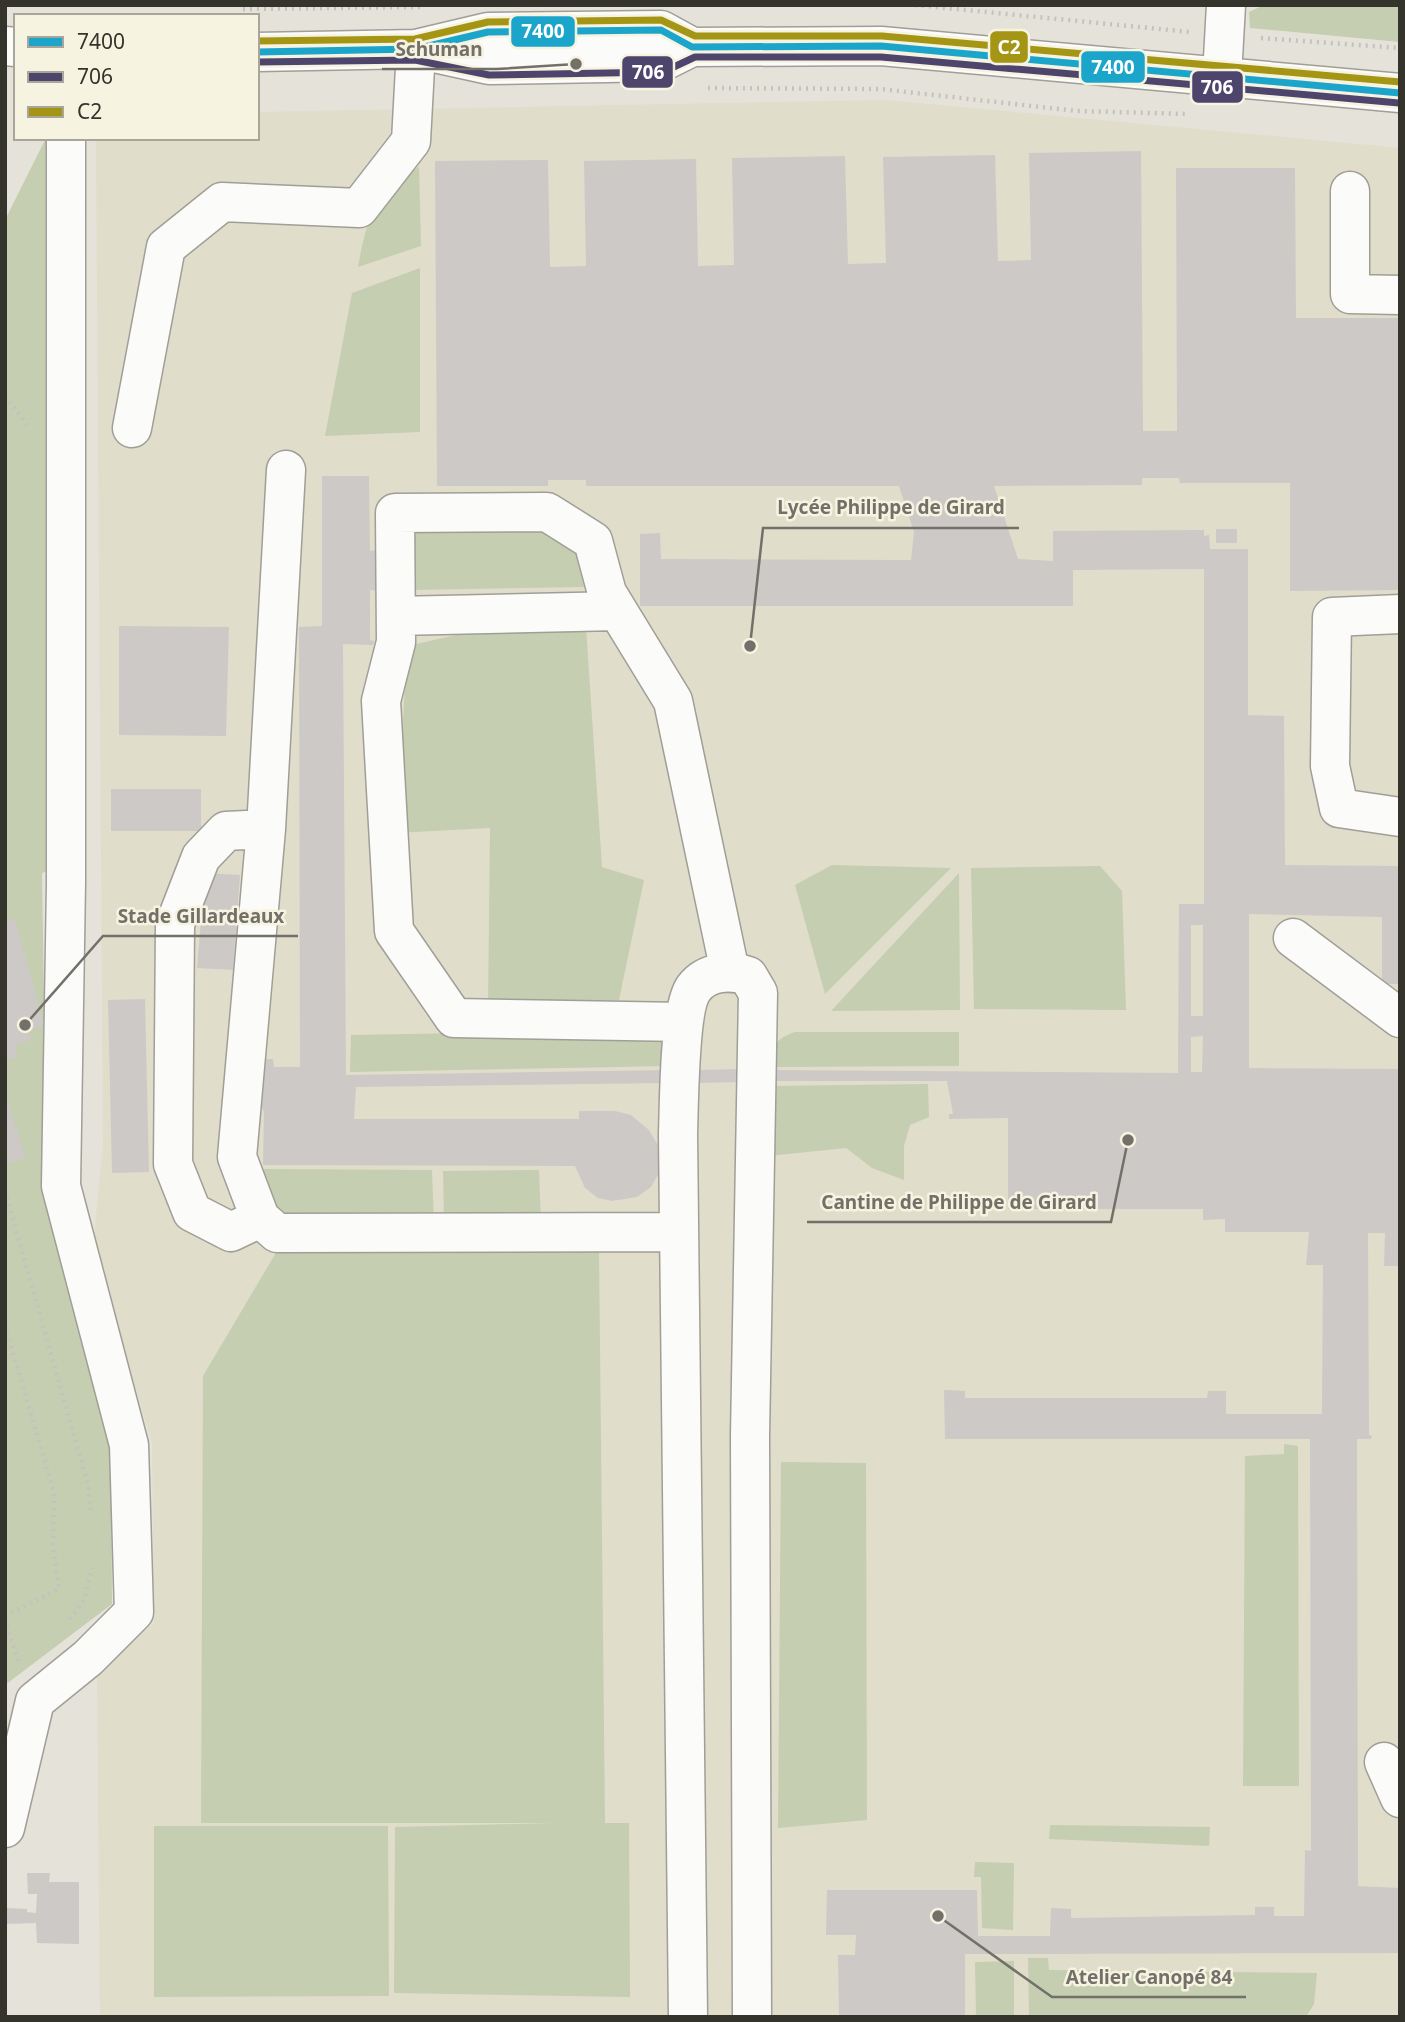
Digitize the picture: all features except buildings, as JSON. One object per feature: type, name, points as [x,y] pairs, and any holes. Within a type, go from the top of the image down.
[{"type":"street","points":[[1222,76],[1225,20]]},
{"type":"street","points":[[259,52],[416,49],[489,65],[662,62],[692,47],[881,46],[1400,93]]},
{"type":"street","points":[[132,428],[166,247],[222,202],[359,208],[411,141],[416,49]]},
{"type":"street","points":[[5,1828],[35,1701],[88,1658],[134,1612],[129,1445],[61,1186],[66,883],[66,140]]},
{"type":"street","points":[[1350,191],[1350,294],[1400,295]]},
{"type":"street","points":[[286,470],[266,829],[237,1157],[260,1218],[277,1233],[678,1232]]},
{"type":"street","points":[[684,1022],[454,1018],[394,931],[382,701],[396,642],[395,513],[547,512],[593,541],[607,593],[673,701],[730,972]]},
{"type":"street","points":[[396,616],[618,611]]},
{"type":"street","points":[[1400,614],[1332,617],[1329,766],[1339,808],[1400,817]]},
{"type":"street","points":[[260,1218],[231,1232],[192,1212],[173,1164],[175,923],[201,857],[226,831],[266,829]]},
{"type":"street","points":[[1293,938],[1400,1018]]},
{"type":"street","points":[[688,2017],[678,1134],[684,1022],[692,989],[708,977],[730,972],[748,976],[758,992],[750,1436],[752,2017]]},
{"type":"street","points":[[1384,1762],[1400,1798]]},
{"type":"path","points":[[915,5],[1225,20],[1400,48]]},
{"type":"path","points":[[243,9],[433,6]]},
{"type":"path","points":[[708,88],[880,89],[1077,111],[1200,115]]},
{"type":"path","points":[[5,1191],[88,1485],[91,1512]]},
{"type":"path","points":[[5,1326],[54,1492],[53,1546],[59,1589],[5,1618],[19,1665],[28,1657]]},
{"type":"path","points":[[65,1626],[84,1600],[92,1564]]},
{"type":"shaded area","points":[[886,100],[1400,148],[1400,2017],[100,2017],[97,1673],[154,1623],[152,1443],[93,1247],[103,1143],[96,140],[259,140],[259,112]]},
{"type":"green space","points":[[1264,5],[1400,5],[1400,42],[1250,28],[1249,12]]},
{"type":"green space","points":[[45,140],[52,140],[55,868],[42,873],[47,1190],[111,1450],[112,1604],[5,1685],[5,220]]},
{"type":"green space","points":[[419,167],[421,246],[358,267],[365,234],[375,208],[392,187]]},
{"type":"green space","points":[[420,268],[420,432],[325,436],[352,293]]},
{"type":"green space","points":[[414,521],[550,523],[575,546],[584,587],[411,590]]},
{"type":"green space","points":[[586,627],[602,867],[644,880],[619,1000],[488,1007],[490,828],[397,833],[407,646],[483,629]]},
{"type":"green space","points":[[832,865],[951,868],[825,994],[795,885]]},
{"type":"green space","points":[[1100,866],[1122,891],[1126,1010],[974,1009],[971,868]]},
{"type":"green space","points":[[959,873],[960,1010],[831,1011]]},
{"type":"green space","points":[[645,1030],[664,1043],[671,1066],[350,1072],[351,1035]]},
{"type":"green space","points":[[795,1032],[959,1032],[959,1066],[767,1067],[775,1045]]},
{"type":"green space","points":[[928,1084],[929,1117],[910,1125],[904,1146],[904,1180],[872,1168],[846,1148],[769,1156],[768,1086]]},
{"type":"green space","points":[[263,1169],[432,1170],[434,1224],[288,1224],[265,1206]]},
{"type":"green space","points":[[539,1170],[541,1222],[444,1223],[443,1171]]},
{"type":"green space","points":[[277,1251],[599,1251],[605,1823],[629,1823],[630,1997],[394,1993],[395,1827],[553,1823],[201,1823],[203,1376]]},
{"type":"green space","points":[[1284,1444],[1298,1446],[1299,1786],[1243,1786],[1245,1456],[1284,1454]]},
{"type":"green space","points":[[781,1462],[866,1463],[867,1820],[778,1828]]},
{"type":"green space","points":[[1050,1825],[1210,1827],[1209,1846],[1049,1839]]},
{"type":"green space","points":[[154,1826],[388,1826],[389,1996],[154,1997]]},
{"type":"green space","points":[[975,1862],[1014,1863],[1013,1930],[982,1928],[981,1877],[974,1877]]},
{"type":"green space","points":[[1028,1958],[1048,1958],[1049,1970],[1317,1973],[1314,2004],[1306,2017],[1029,2017]]},
{"type":"green space","points":[[1014,1961],[1014,2017],[976,2017],[975,1962]]},
{"type":"transit line","name":"C2","points":[[259,41],[415,39],[488,22],[661,20],[695,36],[882,36],[1400,82]]},
{"type":"transit line","name":"7400","points":[[259,52],[416,49],[488,32],[661,30],[692,47],[881,46],[1400,93]]},
{"type":"transit line","name":"706","points":[[259,62],[415,60],[489,75],[663,72],[695,57],[881,57],[1399,103]]},
{"type":"place","name":"Schuman","points":[[576,64]]},
{"type":"place","name":"Lycée Philippe de Girard","points":[[750,646]]},
{"type":"place","name":"Stade Gillardeaux","points":[[25,1025]]},
{"type":"place","name":"Cantine de Philippe de Girard","points":[[1128,1140]]},
{"type":"place","name":"Atelier Canopé 84","points":[[938,1916]]}]
